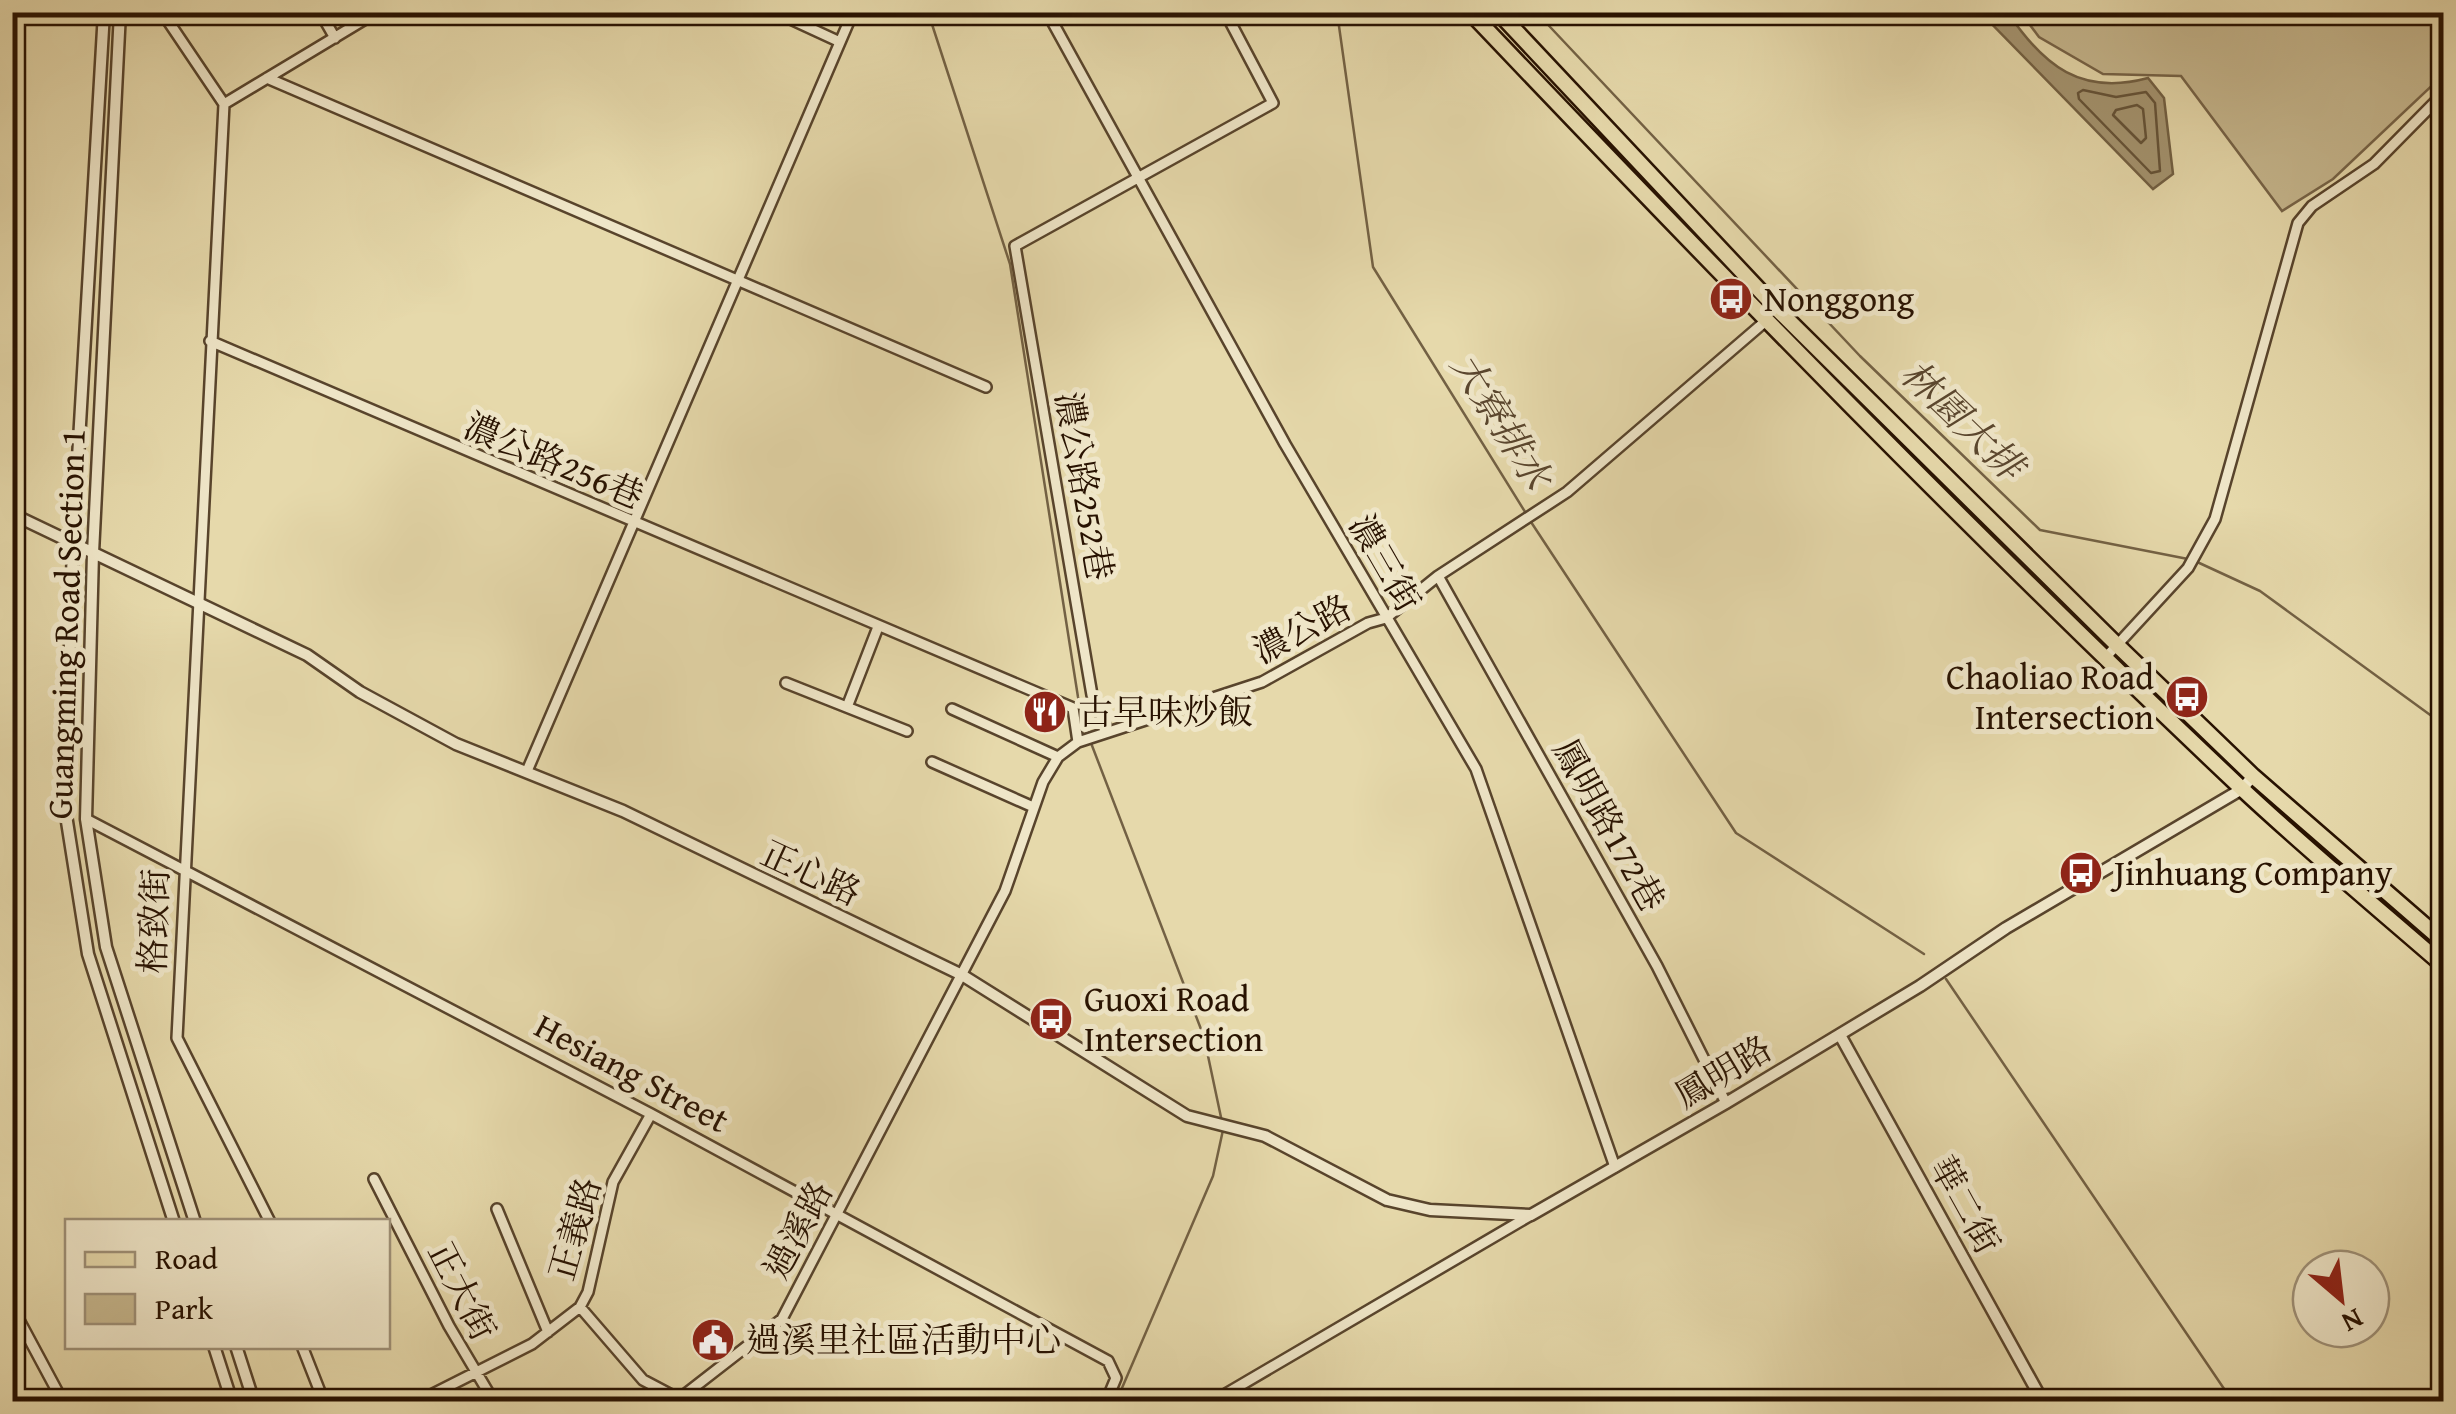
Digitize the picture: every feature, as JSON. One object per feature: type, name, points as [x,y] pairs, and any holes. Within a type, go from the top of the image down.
[{"type":"main road","points":[[1470,12],[1765,322],[2106,658],[2242,789],[2444,966]]},
{"type":"main road","points":[[1498,12],[1778,310],[2117,645],[2254,776],[2444,942]]},
{"type":"street","name":"Guangming Road Section 1","points":[[104,12],[73,544],[66,809],[88,954],[173,1219]]},
{"type":"street","name":"Guangming Road Section 1","points":[[120,12],[93,552],[86,819],[106,947],[194,1219]]},
{"type":"street","points":[[162,12],[224,104],[377,12]]},
{"type":"street","points":[[320,12],[335,38]]},
{"type":"street","points":[[774,12],[840,42]]},
{"type":"street","points":[[528,771],[852,12]]},
{"type":"street","name":"濃三街","points":[[1047,12],[1386,618],[1476,769],[1616,1167]]},
{"type":"street","points":[[1137,178],[1273,103],[1225,12]]},
{"type":"street","points":[[268,78],[986,387]]},
{"type":"street","points":[[2106,658],[2188,568],[2223,498],[2298,222],[2312,206],[2374,164],[2444,93]]},
{"type":"street","name":"格致街","points":[[224,104],[196,601],[178,1038],[268,1219]]},
{"type":"street","name":"濃公路252巷","points":[[1108,732],[1092,695],[1015,246],[1137,178]]},
{"type":"street","name":"濃公路","points":[[962,975],[1005,891],[1032,806],[1058,757],[1086,739],[1262,682],[1368,623],[1386,618],[1438,576],[1540,513],[1778,310]]},
{"type":"street","name":"濃公路256巷","points":[[210,342],[633,525],[1073,708],[1086,739]]},
{"type":"street","name":"正心路","points":[[12,514],[307,656],[412,722],[622,812],[962,975],[1158,1100],[1211,1123],[1290,1148],[1387,1200],[1430,1210],[1531,1215]]},
{"type":"street","name":"鳳明路172巷","points":[[1438,576],[1657,966],[1726,1103]]},
{"type":"street","points":[[847,708],[878,627]]},
{"type":"street","points":[[786,683],[906,731]]},
{"type":"street","points":[[952,709],[1058,757]]},
{"type":"street","points":[[932,762],[1032,806]]},
{"type":"street","name":"鳳明路","points":[[1212,1402],[1726,1103],[2006,928],[2242,789],[2254,776]]},
{"type":"street","name":"Hesiang Street","points":[[86,819],[651,1114],[1108,1361],[1116,1378],[1106,1402]]},
{"type":"street","name":"過溪路","points":[[580,1308],[643,1380],[680,1400],[772,1330],[962,975]]},
{"type":"street","name":"華二街","points":[[1840,1034],[2043,1402]]},
{"type":"street","name":"正義路","points":[[580,1308],[588,1292],[613,1182],[651,1114]]},
{"type":"street","name":"正大街","points":[[374,1179],[474,1374],[494,1402]]},
{"type":"street","points":[[497,1210],[548,1332]]},
{"type":"street","points":[[12,1306],[63,1402]]},
{"type":"street","points":[[417,1402],[548,1332],[580,1308]]},
{"type":"street","points":[[215,1349],[232,1402]]},
{"type":"street","points":[[237,1349],[254,1402]]},
{"type":"street","points":[[303,1349],[324,1402]]},
{"type":"street","points":[[12,1384],[22,1402]]},
{"type":"green space","points":[[2443,12],[2439,79],[2333,179],[2282,211],[2181,76],[2103,74],[2039,37],[2021,13]]},
{"type":"water","points":[[1981,13],[2008,13],[2036,48],[2066,72],[2103,83],[2148,78],[2164,98],[2173,174],[2153,189]]},
{"type":"waterway","points":[[928,12],[1010,264],[1078,697],[1089,735]]},
{"type":"waterway","name":"大寮排水","points":[[1337,12],[1373,267],[1527,515]]},
{"type":"waterway","name":"林園大排","points":[[1536,12],[1860,356],[2040,530],[2188,559]]},
{"type":"waterway","name":"大寮排水","points":[[1531,522],[1736,833],[1924,954]]},
{"type":"waterway","name":"林園大排","points":[[2195,561],[2260,591],[2444,725]]},
{"type":"waterway","points":[[1091,743],[1204,1037],[1222,1122]]},
{"type":"waterway","points":[[1946,979],[2233,1402]]},
{"type":"waterway","points":[[1116,1402],[1213,1176],[1223,1130]]},
{"type":"place","name":"Nonggong","points":[[1731,299]]},
{"type":"place","name":"Chaoliao Road Intersection","points":[[2187,697]]},
{"type":"place","name":"古早味炒飯","points":[[1045,712]]},
{"type":"place","name":"Jinhuang Company","points":[[2081,873]]},
{"type":"place","name":"Guoxi Road Intersection","points":[[1051,1019]]},
{"type":"place","name":"過溪里社區活動中心","points":[[713,1340]]}]
